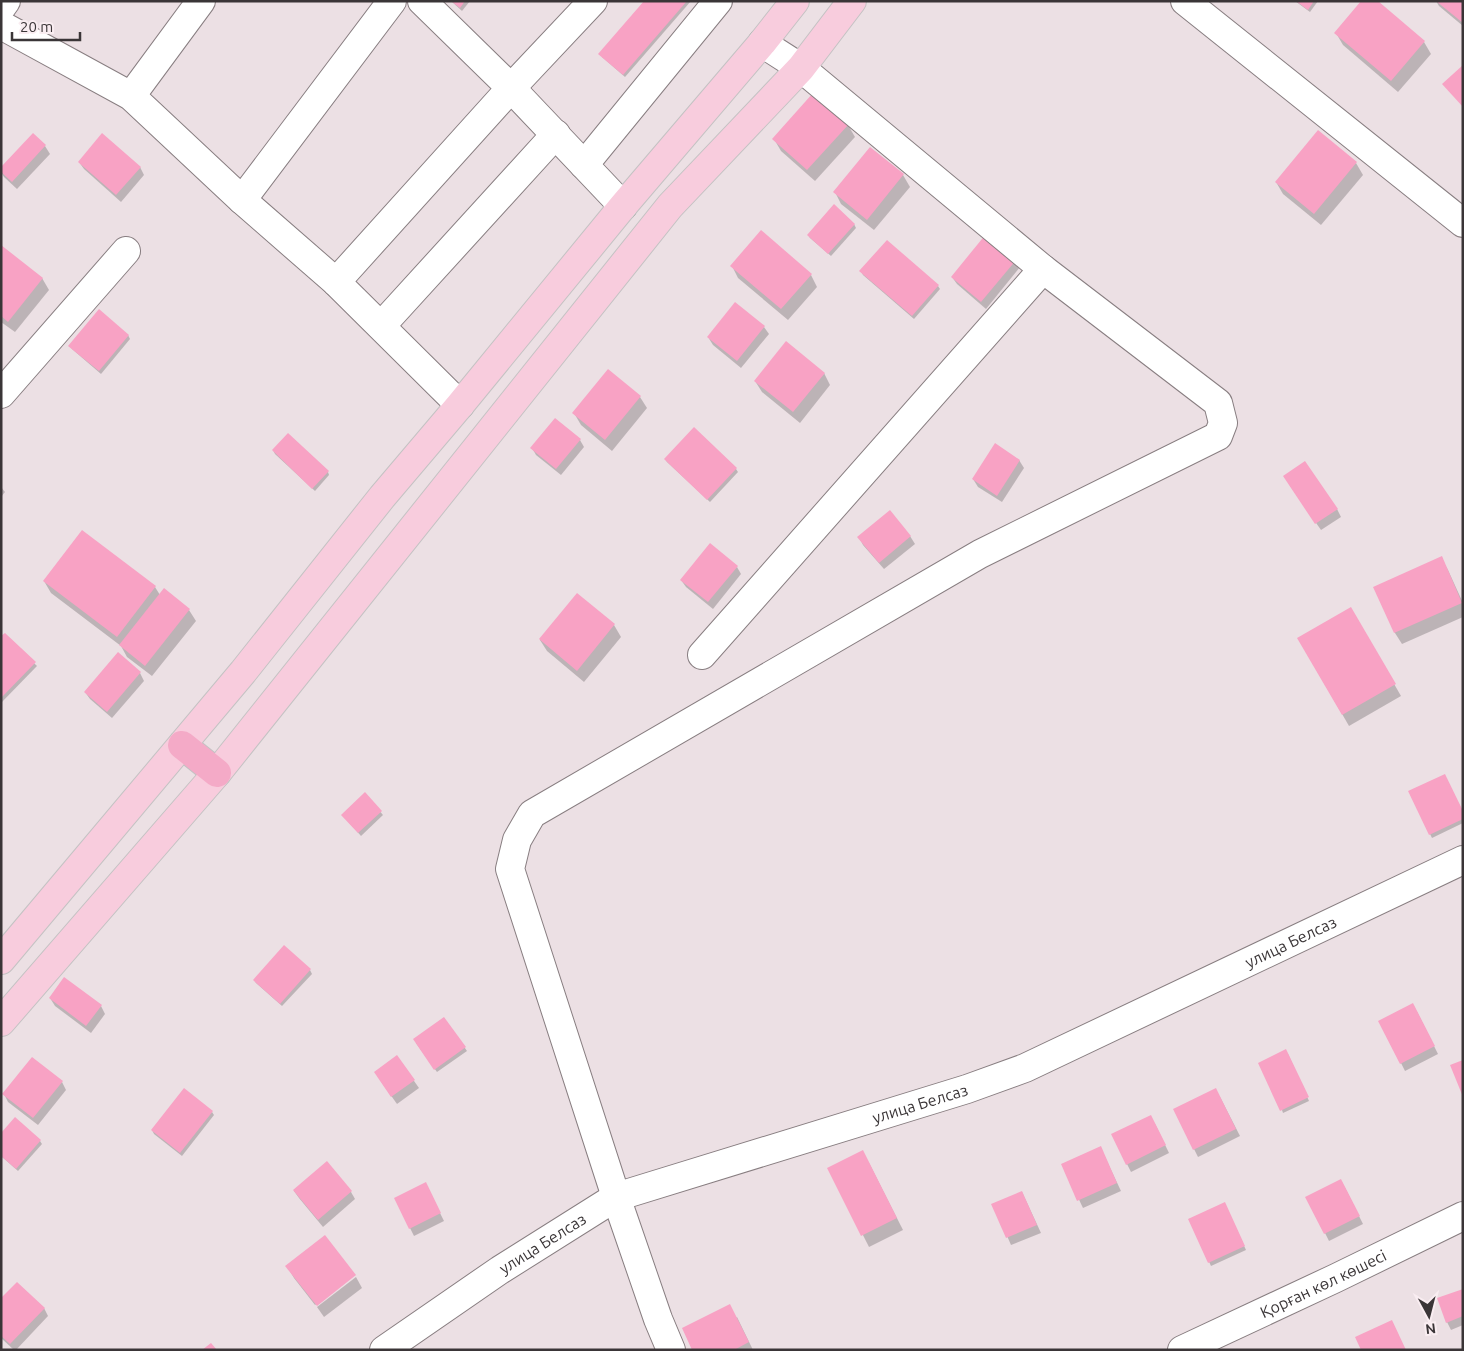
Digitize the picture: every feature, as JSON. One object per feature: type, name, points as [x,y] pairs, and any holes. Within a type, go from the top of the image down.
[{"type":"highway","points":[[182,745],[217,773]]},
{"type":"main road","points":[[1,960],[243,672],[382,496],[796,1]]},
{"type":"main road","points":[[1,1022],[217,773],[670,206],[801,68],[852,1]]},
{"type":"street","points":[[1,8],[6,1]]},
{"type":"street","points":[[131,96],[201,1]]},
{"type":"street","points":[[242,200],[392,1]]},
{"type":"street","points":[[422,1],[511,88],[623,206]]},
{"type":"street","points":[[336,282],[511,88],[593,1]]},
{"type":"street","points":[[584,165],[718,1]]},
{"type":"street","points":[[1185,1],[1463,223]]},
{"type":"street","points":[[1,25],[131,96],[242,200],[336,282],[460,405]]},
{"type":"street","points":[[671,1350],[658,1319],[616,1197],[510,869],[517,840],[532,814],[980,554],[1218,436],[1223,423],[1218,402],[1043,269],[801,68],[762,43]]},
{"type":"street","points":[[381,326],[556,134]]},
{"type":"street","points":[[1,394],[126,251]]},
{"type":"street","points":[[702,655],[1043,269]]},
{"type":"street","name":"улица Белсаз","points":[[384,1350],[500,1270],[616,1197],[967,1089],[1025,1068],[1463,860]]},
{"type":"street","name":"Қорған көл көшесі","points":[[1182,1350],[1463,1216]]},
{"type":"building","points":[[451,1],[465,1],[460,8]]},
{"type":"building","points":[[644,1],[687,1],[623,75],[598,54]]},
{"type":"building","points":[[1296,1],[1314,1],[1308,10]]},
{"type":"building","points":[[1361,1],[1378,1],[1425,41],[1391,81],[1334,33]]},
{"type":"building","points":[[1436,1],[1463,1],[1463,23]]},
{"type":"building","points":[[1463,65],[1463,107],[1442,84]]},
{"type":"building","points":[[813,93],[849,124],[807,170],[772,139]]},
{"type":"building","points":[[1318,130],[1357,162],[1314,214],[1275,182]]},
{"type":"building","points":[[33,133],[46,145],[12,182],[1,172],[1,167]]},
{"type":"building","points":[[102,133],[141,167],[116,195],[78,162]]},
{"type":"building","points":[[870,147],[904,174],[867,220],[833,192]]},
{"type":"building","points":[[834,204],[855,224],[828,254],[807,235]]},
{"type":"building","points":[[761,230],[812,274],[781,309],[730,266]]},
{"type":"building","points":[[986,234],[1017,259],[981,302],[951,277]]},
{"type":"building","points":[[887,240],[939,285],[912,316],[859,271]]},
{"type":"building","points":[[1,245],[43,278],[8,322],[1,316]]},
{"type":"building","points":[[735,302],[765,326],[737,361],[707,337]]},
{"type":"building","points":[[99,309],[129,335],[99,371],[68,346]]},
{"type":"building","points":[[786,341],[825,373],[793,412],[754,381]]},
{"type":"building","points":[[608,369],[641,396],[605,440],[572,413]]},
{"type":"building","points":[[555,418],[581,439],[556,469],[530,448]]},
{"type":"building","points":[[694,427],[737,468],[707,500],[664,459]]},
{"type":"building","points":[[288,433],[329,471],[312,489],[272,450]]},
{"type":"building","points":[[995,443],[1020,460],[997,496],[972,479]]},
{"type":"building","points":[[1305,461],[1338,509],[1315,524],[1283,476]]},
{"type":"building","points":[[890,510],[911,536],[879,563],[857,537]]},
{"type":"building","points":[[82,530],[156,586],[117,637],[43,581]]},
{"type":"building","points":[[710,543],[738,566],[708,602],[680,580]]},
{"type":"building","points":[[1442,556],[1462,603],[1394,633],[1373,587]]},
{"type":"building","points":[[164,588],[190,609],[145,666],[119,645]]},
{"type":"building","points":[[577,593],[615,624],[577,671],[539,639]]},
{"type":"building","points":[[1351,607],[1396,684],[1342,715],[1297,638]]},
{"type":"building","points":[[5,633],[36,662],[1,698],[1,636]]},
{"type":"building","points":[[118,652],[141,672],[107,712],[84,692]]},
{"type":"building","points":[[1445,774],[1463,811],[1463,819],[1429,835],[1408,791]]},
{"type":"building","points":[[365,792],[382,811],[358,833],[341,815]]},
{"type":"building","points":[[284,945],[311,969],[280,1004],[253,980]]},
{"type":"building","points":[[64,977],[102,1005],[86,1026],[49,998]]},
{"type":"building","points":[[1413,1003],[1435,1046],[1400,1064],[1378,1021]]},
{"type":"building","points":[[444,1017],[466,1047],[434,1070],[413,1039]]},
{"type":"building","points":[[1286,1049],[1309,1097],[1280,1111],[1258,1063]]},
{"type":"building","points":[[397,1055],[415,1080],[391,1097],[374,1072]]},
{"type":"building","points":[[32,1057],[63,1081],[33,1118],[2,1094]]},
{"type":"building","points":[[1463,1060],[1463,1097],[1450,1065]]},
{"type":"building","points":[[184,1088],[213,1111],[180,1153],[151,1130]]},
{"type":"building","points":[[1216,1088],[1236,1129],[1193,1150],[1173,1109]]},
{"type":"building","points":[[1151,1115],[1166,1145],[1126,1165],[1111,1134]]},
{"type":"building","points":[[15,1117],[41,1140],[16,1169],[1,1156],[1,1133]]},
{"type":"building","points":[[1101,1146],[1117,1183],[1077,1201],[1061,1164]]},
{"type":"building","points":[[863,1150],[897,1218],[861,1236],[827,1168]]},
{"type":"building","points":[[327,1161],[352,1191],[318,1220],[293,1190]]},
{"type":"building","points":[[1341,1179],[1360,1216],[1324,1234],[1305,1197]]},
{"type":"building","points":[[426,1182],[441,1213],[409,1229],[394,1198]]},
{"type":"building","points":[[1022,1191],[1037,1225],[1006,1238],[991,1204]]},
{"type":"building","points":[[1225,1202],[1245,1246],[1208,1263],[1188,1219]]},
{"type":"building","points":[[325,1235],[356,1275],[317,1306],[285,1266]]},
{"type":"building","points":[[17,1282],[45,1308],[10,1344],[1,1336],[1,1298]]},
{"type":"building","points":[[1463,1289],[1463,1316],[1446,1323],[1437,1298]]},
{"type":"building","points":[[730,1304],[749,1342],[734,1350],[692,1350],[682,1328]]},
{"type":"building","points":[[1392,1320],[1406,1350],[1361,1350],[1355,1337]]},
{"type":"building","points":[[211,1343],[217,1350],[202,1350]]}]
